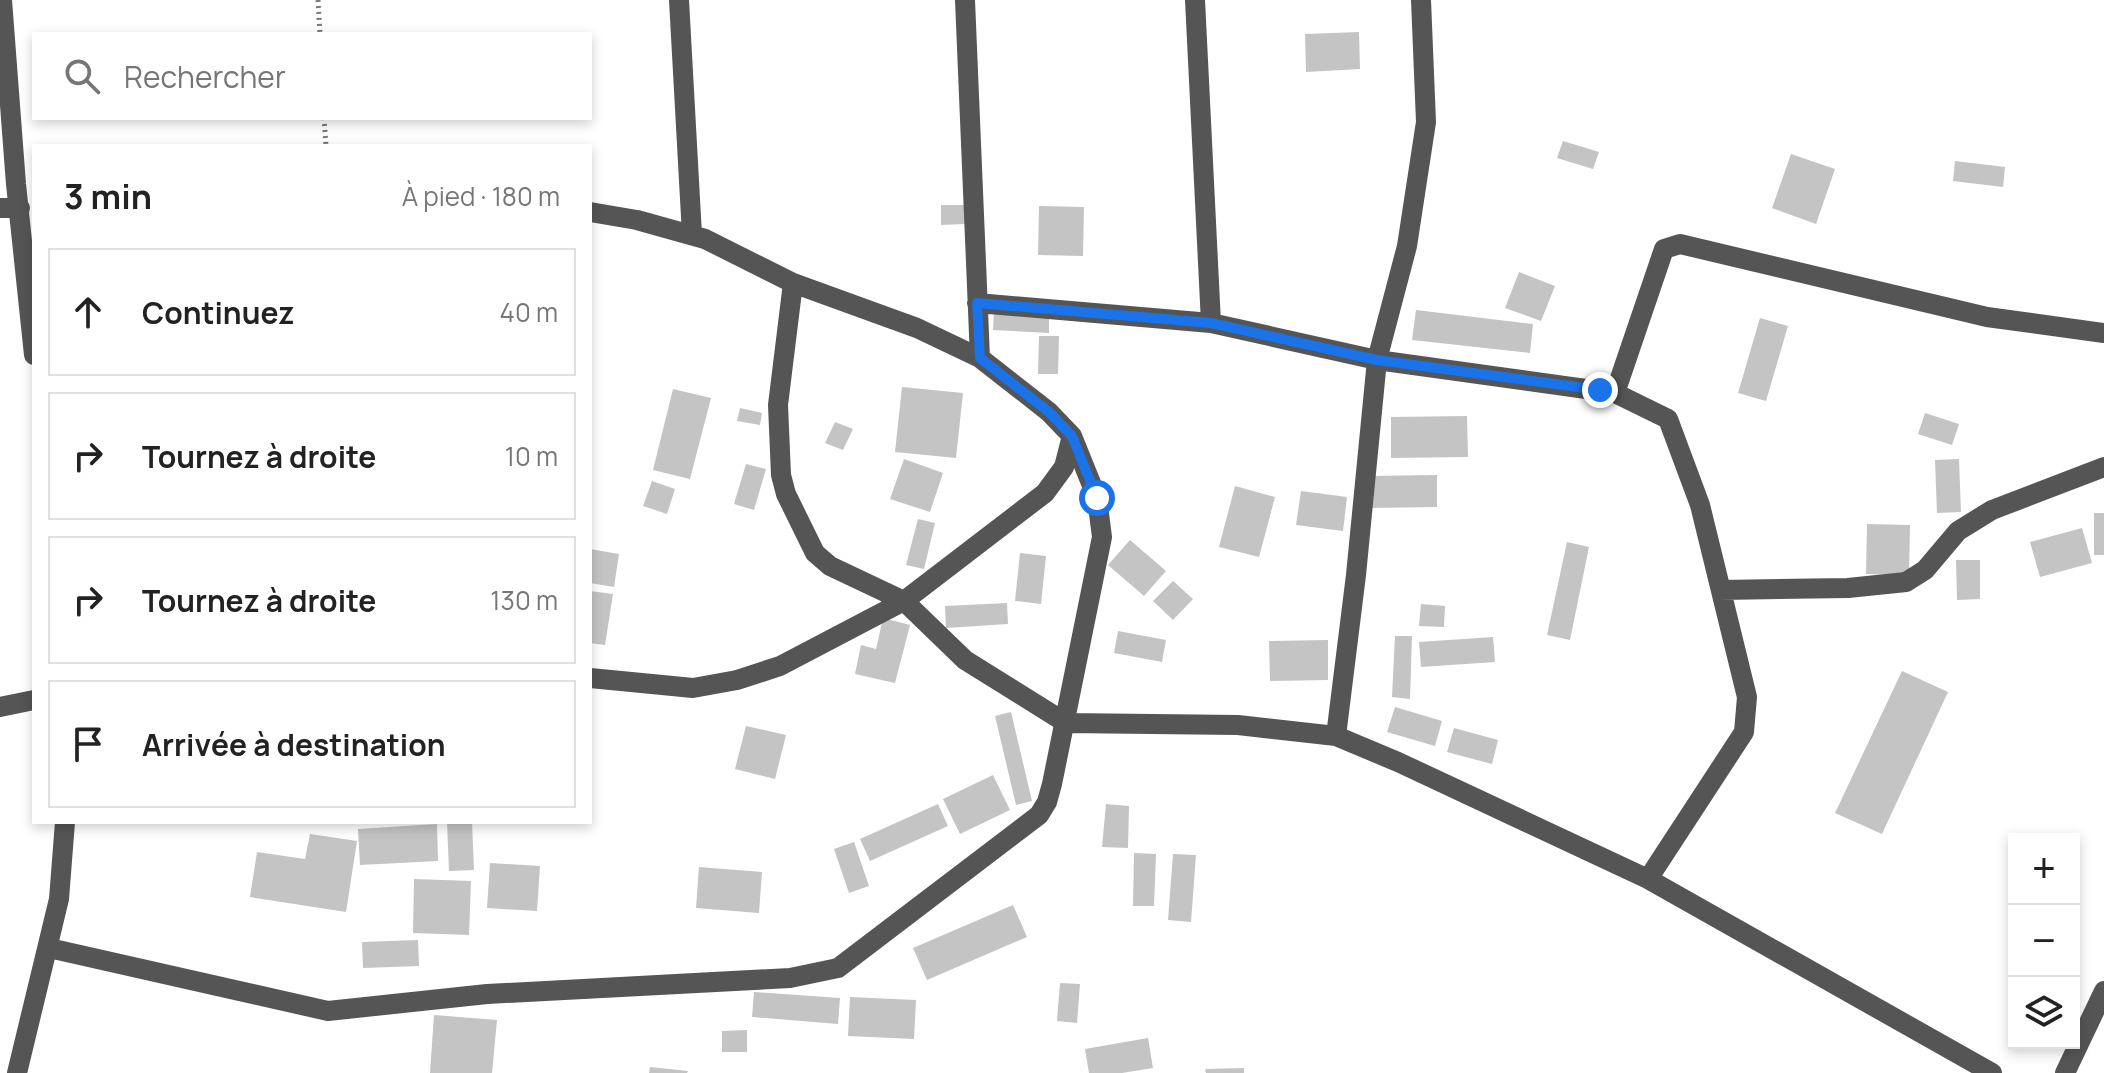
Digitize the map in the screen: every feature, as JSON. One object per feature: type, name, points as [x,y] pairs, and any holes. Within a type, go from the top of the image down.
[{"type":"street","points":[[2,0],[25,185],[10,208],[32,343]]},
{"type":"street","points":[[679,0],[692,235]]},
{"type":"street","points":[[965,0],[980,358]]},
{"type":"street","points":[[1195,0],[1211,323]]},
{"type":"street","points":[[1336,736],[1356,575],[1377,360],[1407,246],[1426,122],[1421,0]]},
{"type":"street","points":[[49,948],[328,1011],[487,994],[790,978],[838,968],[1039,815],[1047,802],[1066,723],[1102,537],[1097,498],[1072,436],[1049,412],[980,358],[917,328],[793,283],[705,239],[637,220],[592,212]]},
{"type":"street","points":[[1615,393],[1664,249],[1671,245],[1680,244],[1987,317],[2104,333]]},
{"type":"street","points":[[793,283],[778,405],[781,475],[786,494],[815,553],[830,566],[904,601],[965,660],[1066,723],[1238,725],[1336,736],[1648,879],[1992,1073]]},
{"type":"street","points":[[977,303],[1211,323],[1377,360],[1615,393],[1668,419],[1700,505],[1747,697],[1744,732],[1648,879]]},
{"type":"street","points":[[592,678],[693,688],[737,680],[780,666],[904,601],[1045,493],[1064,467],[1072,436]]},
{"type":"street","points":[[1721,590],[1848,588],[1906,582],[1925,570],[1958,531],[1992,510],[2104,467]]},
{"type":"street","points":[[0,707],[32,700]]},
{"type":"street","points":[[17,1073],[59,899],[65,824]]},
{"type":"street","points":[[2065,1073],[2104,991]]},
{"type":"path","points":[[318,0],[320,32]]},
{"type":"path","points":[[324,120],[326,144]]},
{"type":"building","points":[[1359,32],[1360,69],[1306,72],[1305,34]]},
{"type":"building","points":[[1563,141],[1599,152],[1593,169],[1557,158]]},
{"type":"building","points":[[1791,154],[1835,169],[1816,224],[1772,208]]},
{"type":"building","points":[[1955,161],[2005,167],[2003,187],[1953,181]]},
{"type":"building","points":[[941,205],[965,205],[965,224],[941,225]]},
{"type":"building","points":[[1039,206],[1084,207],[1083,256],[1038,255]]},
{"type":"building","points":[[1519,272],[1555,286],[1541,321],[1505,308]]},
{"type":"building","points":[[1416,310],[1533,324],[1530,353],[1412,340]]},
{"type":"building","points":[[994,311],[1049,314],[1049,333],[993,330]]},
{"type":"building","points":[[1760,318],[1788,326],[1766,401],[1738,393]]},
{"type":"building","points":[[1039,336],[1059,336],[1058,374],[1038,374]]},
{"type":"building","points":[[902,387],[963,393],[956,458],[895,452]]},
{"type":"building","points":[[673,389],[711,398],[690,479],[653,470]]},
{"type":"building","points":[[740,408],[762,413],[760,425],[737,421]]},
{"type":"building","points":[[1925,413],[1959,424],[1952,445],[1918,434]]},
{"type":"building","points":[[1467,416],[1468,457],[1391,458],[1391,417]]},
{"type":"building","points":[[835,422],[853,429],[843,450],[825,443]]},
{"type":"building","points":[[904,459],[943,473],[930,512],[890,499]]},
{"type":"building","points":[[1959,459],[1961,512],[1937,513],[1935,460]]},
{"type":"building","points":[[746,464],[766,469],[754,510],[734,504]]},
{"type":"building","points":[[1437,475],[1437,507],[1370,508],[1369,476]]},
{"type":"building","points":[[652,481],[675,489],[667,514],[643,506]]},
{"type":"building","points":[[1235,486],[1275,497],[1259,557],[1219,547]]},
{"type":"building","points":[[1301,491],[1347,497],[1343,531],[1296,525]]},
{"type":"building","points":[[2094,513],[2104,513],[2104,555],[2094,555]]},
{"type":"building","points":[[918,519],[935,523],[924,569],[906,565]]},
{"type":"building","points":[[1867,524],[1910,525],[1909,575],[1866,574]]},
{"type":"building","points":[[2082,528],[2092,563],[2040,577],[2030,542]]},
{"type":"building","points":[[1130,540],[1166,571],[1144,596],[1108,565]]},
{"type":"building","points":[[1567,542],[1589,547],[1570,640],[1547,635]]},
{"type":"building","points":[[592,549],[619,554],[614,587],[592,583]]},
{"type":"building","points":[[1020,553],[1046,556],[1041,604],[1015,601]]},
{"type":"building","points":[[1956,560],[1980,560],[1980,599],[1957,600]]},
{"type":"building","points":[[1173,581],[1193,599],[1173,620],[1153,601]]},
{"type":"building","points":[[592,591],[613,594],[605,645],[592,643]]},
{"type":"building","points":[[1007,603],[1008,624],[946,628],[945,606]]},
{"type":"building","points":[[1421,604],[1445,606],[1444,627],[1419,626]]},
{"type":"building","points":[[883,618],[910,625],[895,683],[855,674],[861,645],[876,649]]},
{"type":"building","points":[[1118,631],[1166,640],[1162,662],[1114,653]]},
{"type":"building","points":[[1395,636],[1412,636],[1410,699],[1392,697]]},
{"type":"building","points":[[1493,637],[1495,662],[1421,667],[1419,642]]},
{"type":"building","points":[[1328,640],[1328,680],[1270,681],[1269,641]]},
{"type":"building","points":[[1902,671],[1948,692],[1882,834],[1835,813]]},
{"type":"building","points":[[1395,707],[1442,721],[1435,746],[1387,732]]},
{"type":"building","points":[[1011,712],[1032,801],[1016,805],[995,716]]},
{"type":"building","points":[[746,726],[786,735],[775,779],[735,769]]},
{"type":"building","points":[[1454,728],[1498,740],[1492,764],[1447,752]]},
{"type":"building","points":[[993,775],[1010,810],[960,834],[943,799]]},
{"type":"building","points":[[938,804],[948,826],[870,861],[860,839]]},
{"type":"building","points":[[1106,804],[1129,806],[1128,848],[1102,847]]},
{"type":"building","points":[[437,824],[438,861],[360,865],[358,829]]},
{"type":"building","points":[[447,824],[472,824],[474,870],[449,871]]},
{"type":"building","points":[[310,834],[357,841],[346,912],[250,897],[257,852],[305,859]]},
{"type":"building","points":[[854,842],[869,886],[849,893],[834,849]]},
{"type":"building","points":[[1134,853],[1156,854],[1154,906],[1133,906]]},
{"type":"building","points":[[1173,854],[1196,855],[1191,922],[1168,920]]},
{"type":"building","points":[[490,863],[540,866],[537,911],[487,908]]},
{"type":"building","points":[[699,867],[762,872],[759,913],[696,908]]},
{"type":"building","points":[[414,879],[471,881],[469,935],[413,933]]},
{"type":"building","points":[[1013,905],[1027,937],[927,980],[913,948]]},
{"type":"building","points":[[418,940],[419,966],[363,968],[362,942]]},
{"type":"building","points":[[1060,983],[1080,984],[1077,1023],[1057,1021]]},
{"type":"building","points":[[754,992],[840,998],[838,1024],[752,1017]]},
{"type":"building","points":[[850,997],[916,1000],[914,1039],[848,1036]]},
{"type":"building","points":[[434,1015],[497,1020],[492,1073],[430,1073]]},
{"type":"building","points":[[747,1030],[747,1052],[722,1052],[722,1031]]},
{"type":"building","points":[[1148,1038],[1153,1068],[1122,1073],[1089,1073],[1085,1049]]},
{"type":"building","points":[[650,1067],[688,1071],[649,1073]]},
{"type":"building","points":[[1244,1068],[1244,1073],[1206,1073],[1205,1069]]},
{"type":"route","points":[[1097,498],[1072,436],[1049,412],[980,358],[977,303],[1211,323],[1377,360],[1600,390]]}]
